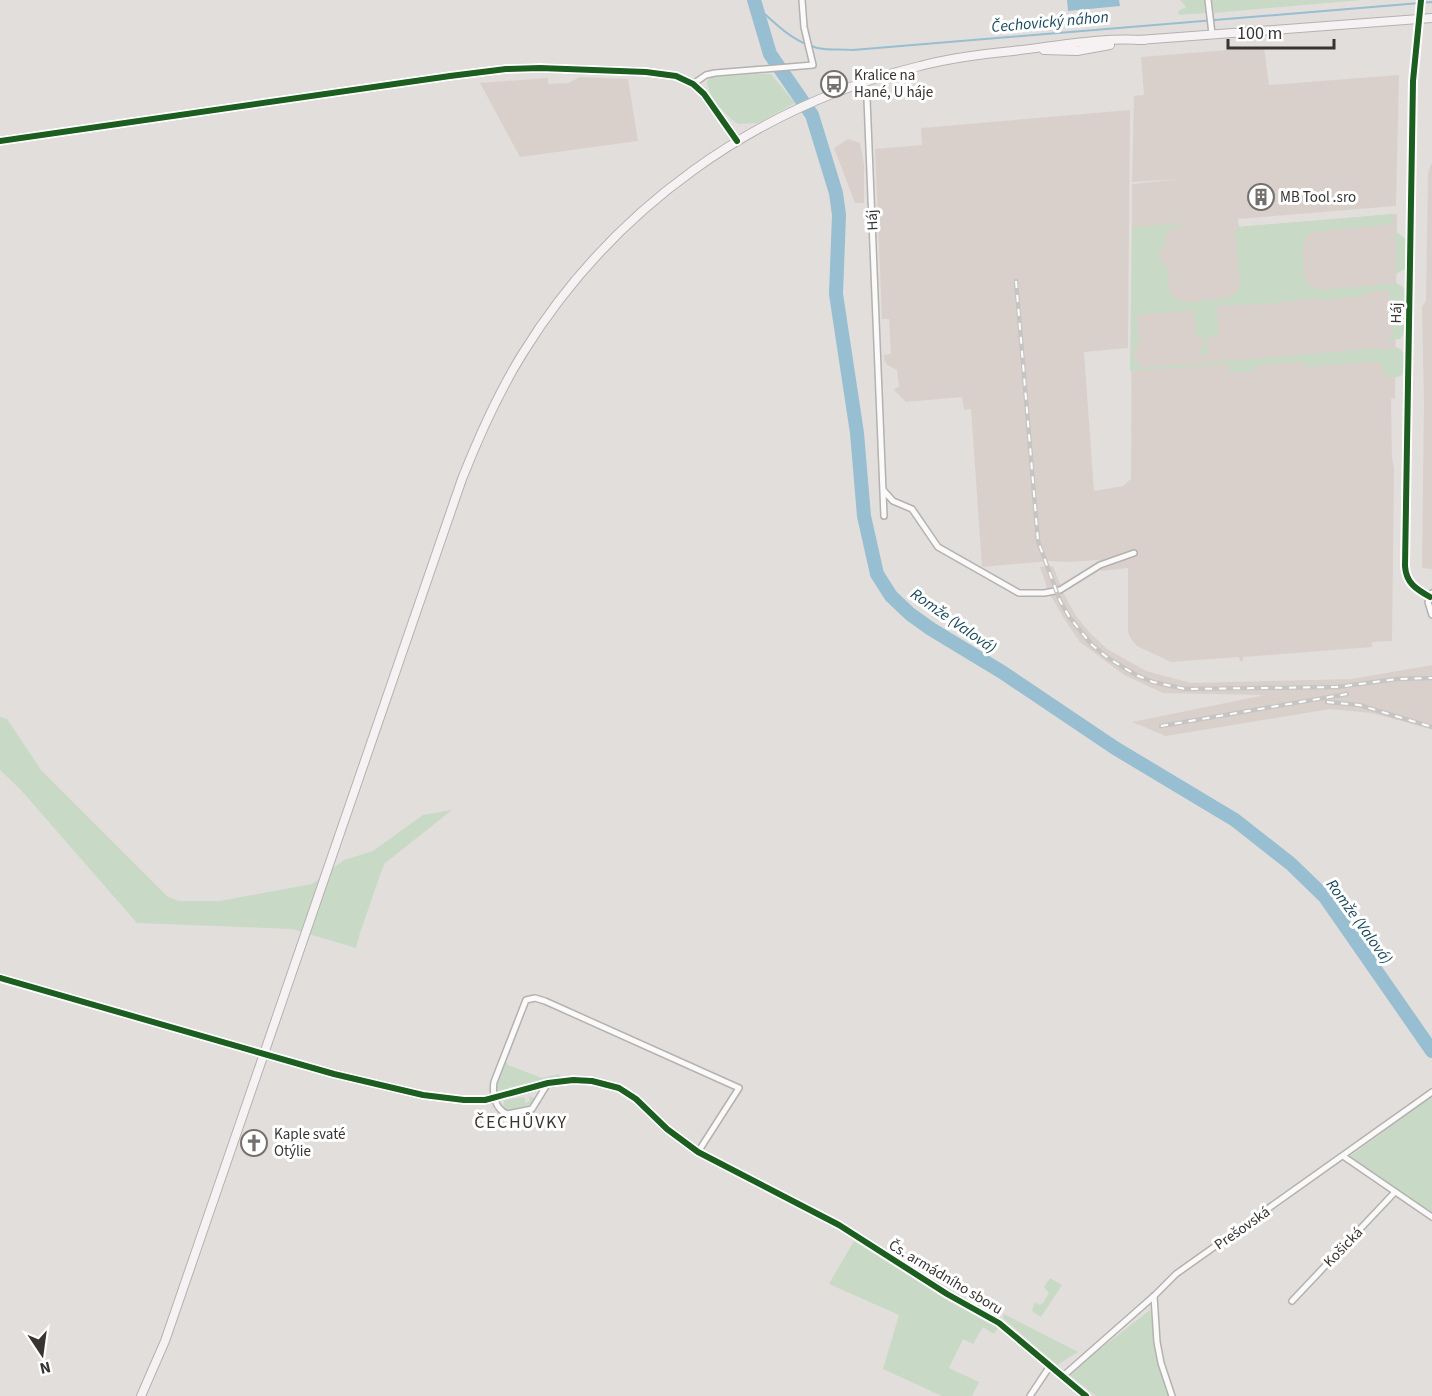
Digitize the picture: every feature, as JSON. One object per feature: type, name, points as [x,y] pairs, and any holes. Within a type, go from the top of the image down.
[{"type":"main road","points":[[141,1396],[165,1341],[462,479],[499,395],[536,333],[596,256],[664,192],[737,141],[818,99],[864,82],[940,62],[1066,44],[1432,18]]},
{"type":"street","points":[[693,84],[711,74],[813,65],[804,27],[802,0]]},
{"type":"street","points":[[1208,0],[1212,34]]},
{"type":"street","name":"Háj","points":[[1421,0],[1413,81],[1411,145],[1405,566],[1407,578],[1412,585],[1431,595]]},
{"type":"street","points":[[0,141],[506,69],[564,69],[676,76],[693,84],[707,98],[737,141]]},
{"type":"street","name":"Háj","points":[[864,82],[867,99],[884,516]]},
{"type":"street","points":[[883,489],[892,501],[912,509],[938,547],[1019,593],[1044,593],[1060,590],[1100,565],[1134,553]]},
{"type":"street","points":[[1431,595],[1428,605],[1432,615]]},
{"type":"street","name":"Čs. armádního sboru","points":[[0,978],[379,1086],[423,1095],[472,1101],[495,1098],[548,1083],[573,1080],[618,1088],[636,1099],[667,1129],[698,1152],[839,1225],[947,1294],[999,1323],[1086,1396]]},
{"type":"street","points":[[548,1083],[536,1105],[529,1110],[505,1113],[499,1109],[495,1098],[494,1082],[526,1000],[535,998],[738,1088],[698,1152]]},
{"type":"street","name":"Prešovská","points":[[1062,1377],[1176,1274],[1432,1092]]},
{"type":"street","points":[[1343,1156],[1432,1217]]},
{"type":"street","name":"Košická","points":[[1292,1301],[1395,1192]]},
{"type":"street","points":[[1154,1296],[1157,1342],[1172,1396]]},
{"type":"street","points":[[1030,1396],[1050,1366]]},
{"type":"shaded area","points":[[1264,47],[1269,85],[1399,75],[1396,206],[1238,219],[1239,227],[1397,214],[1395,398],[1391,399],[1394,469],[1392,641],[1372,642],[1372,647],[1243,657],[1243,661],[1240,661],[1239,657],[1171,662],[1137,646],[1131,639],[1128,632],[1128,568],[1101,571],[1099,560],[1050,561],[982,567],[971,409],[964,410],[962,397],[906,402],[894,390],[899,386],[897,370],[887,365],[884,360],[884,355],[891,354],[889,319],[882,319],[875,149],[922,145],[921,128],[1130,110],[1128,348],[1084,352],[1094,491],[1123,486],[1131,479],[1132,184],[1181,179],[1132,182],[1134,96],[1144,95],[1141,57]]},
{"type":"shaded area","points":[[580,77],[628,79],[638,141],[520,157],[480,83],[548,78],[548,84],[568,83]]},
{"type":"shaded area","points":[[848,139],[860,143],[864,164],[864,203],[855,203],[834,148]]},
{"type":"shaded area","points":[[1431,164],[1432,569],[1422,568],[1424,403],[1422,307],[1426,301],[1428,173]]},
{"type":"shaded area","points":[[1053,566],[1076,616],[1091,634],[1107,649],[1146,671],[1191,683],[1352,679],[1432,665],[1432,729],[1371,713],[1330,709],[1166,736],[1132,722],[1265,695],[1163,693],[1124,675],[1080,642],[1065,620],[1049,593],[1040,567]]},
{"type":"green space","points":[[1180,0],[1205,0],[1206,13],[1179,15],[1178,11],[1186,7]]},
{"type":"green space","points":[[1212,0],[1361,0],[1214,13]]},
{"type":"green space","points":[[771,74],[795,103],[758,123],[738,124],[723,111],[714,99],[707,81],[712,77]]},
{"type":"green space","points":[[1393,214],[1393,224],[1313,232],[1305,241],[1303,259],[1305,279],[1311,287],[1323,290],[1396,283],[1403,287],[1406,314],[1405,329],[1400,339],[1389,340],[1387,338],[1393,335],[1389,290],[1363,293],[1363,296],[1217,306],[1219,336],[1207,337],[1208,355],[1200,354],[1198,350],[1202,350],[1202,344],[1206,343],[1205,338],[1200,338],[1196,333],[1194,310],[1137,315],[1139,347],[1134,350],[1135,363],[1140,363],[1141,368],[1382,348],[1384,350],[1397,347],[1403,353],[1405,360],[1405,369],[1401,376],[1386,375],[1380,362],[1304,367],[1303,362],[1257,365],[1257,370],[1230,373],[1229,364],[1130,371],[1132,227],[1185,223],[1169,230],[1165,238],[1165,247],[1159,249],[1161,263],[1166,263],[1170,293],[1179,301],[1187,302],[1228,298],[1238,290],[1240,279],[1235,232],[1237,227]]},
{"type":"green space","points":[[1398,233],[1406,239],[1406,268],[1396,274],[1396,237],[1386,236]]},
{"type":"green space","points":[[0,717],[7,719],[41,770],[168,897],[179,901],[220,901],[312,884],[344,860],[373,851],[423,815],[452,810],[384,864],[356,948],[292,929],[137,923],[20,789],[0,770]]},
{"type":"green space","points":[[505,1059],[508,1065],[542,1078],[559,1074],[561,1079],[500,1093],[497,1091],[496,1084]]},
{"type":"green space","points":[[529,1096],[536,1099],[532,1107],[531,1104],[525,1106],[525,1110],[507,1112],[503,1108],[504,1100],[524,1097],[526,1103],[530,1101]]},
{"type":"green space","points":[[1432,1096],[1432,1213],[1349,1157]]},
{"type":"green space","points":[[854,1241],[950,1302],[998,1328],[994,1334],[983,1327],[973,1344],[963,1339],[949,1368],[979,1382],[972,1396],[942,1396],[883,1369],[899,1315],[829,1284]]},
{"type":"green space","points":[[1050,1278],[1062,1285],[1041,1317],[1032,1311],[1035,1302],[1039,1305],[1043,1303],[1049,1293],[1044,1287]]},
{"type":"green space","points":[[1150,1310],[1159,1363],[1169,1396],[1096,1396],[1068,1374]]},
{"type":"green space","points":[[1004,1314],[1078,1352],[1057,1365],[1003,1318]]},
{"type":"water","points":[[1067,0],[1119,0],[1120,6],[1068,11]]},
{"type":"waterway","name":"Romže (Valová)","points":[[754,0],[770,54],[812,115],[836,193],[839,215],[836,294],[857,433],[864,516],[877,574],[891,596],[931,629],[1002,672],[1115,748],[1235,820],[1291,864],[1325,897],[1432,1051]]},
{"type":"waterway","name":"Čechovický náhon","points":[[755,5],[795,39],[824,49],[853,50],[1432,2]]},
{"type":"railway","points":[[1016,281],[1038,541],[1060,601],[1070,618],[1092,645],[1136,675],[1153,682],[1185,689],[1337,687],[1397,679],[1432,678]]},
{"type":"railway","points":[[1161,726],[1347,694]]},
{"type":"railway","points":[[1327,702],[1359,705],[1432,727]]},
{"type":"cycle path","points":[[1421,0],[1413,81],[1405,566],[1407,577],[1413,585],[1430,597]]},
{"type":"cycle path","points":[[0,141],[450,76],[506,69],[540,68],[646,72],[676,76],[693,84],[704,94],[737,141]]},
{"type":"cycle path","points":[[0,978],[334,1074],[423,1095],[485,1100],[548,1083],[573,1080],[592,1081],[619,1088],[636,1099],[667,1129],[698,1152],[839,1225],[947,1294],[999,1323],[1086,1396]]},
{"type":"place","name":"Kralice na Hané, U háje","points":[[834,84]]},
{"type":"place","name":"MB Tool .sro","points":[[1261,197]]},
{"type":"place","name":"Kaple svaté Otýlie","points":[[254,1143]]},
{"type":"district","name":"ČECHŮVKY","points":[[521,1122]]}]
